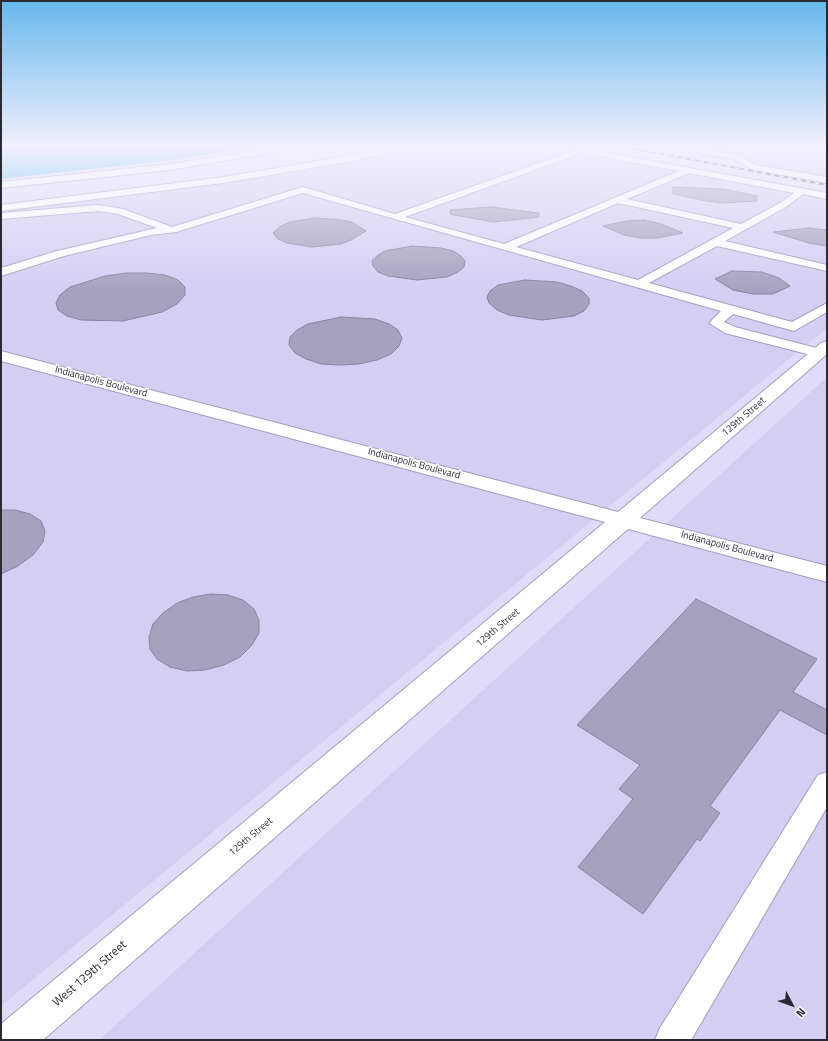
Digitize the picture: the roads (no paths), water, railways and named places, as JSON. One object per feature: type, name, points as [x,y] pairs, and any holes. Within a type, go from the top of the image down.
[{"type":"main road","points":[[1,203],[67,195]]},
{"type":"main road","points":[[1,208],[115,195]]},
{"type":"main road","name":"129th Street","points":[[167,908],[625,520],[823,350]]},
{"type":"main road","name":"Indianapolis Boulevard","points":[[1,356],[827,574]]},
{"type":"main road","name":"West 129th Street","points":[[13,1040],[167,908]]},
{"type":"lane","points":[[1,272],[75,250],[151,232],[172,230],[289,195]]},
{"type":"lane","points":[[319,195],[794,328],[827,306]]},
{"type":"lane","points":[[395,217],[457,195]]},
{"type":"lane","points":[[506,247],[629,195]]},
{"type":"lane","points":[[639,284],[783,205],[797,195]]},
{"type":"lane","points":[[616,200],[742,227]]},
{"type":"lane","points":[[1,216],[99,208],[120,211],[172,230]]},
{"type":"lane","points":[[714,242],[827,268]]},
{"type":"lane","points":[[730,309],[716,323],[730,330],[823,350]]},
{"type":"lane","points":[[672,1040],[827,783]]}]
